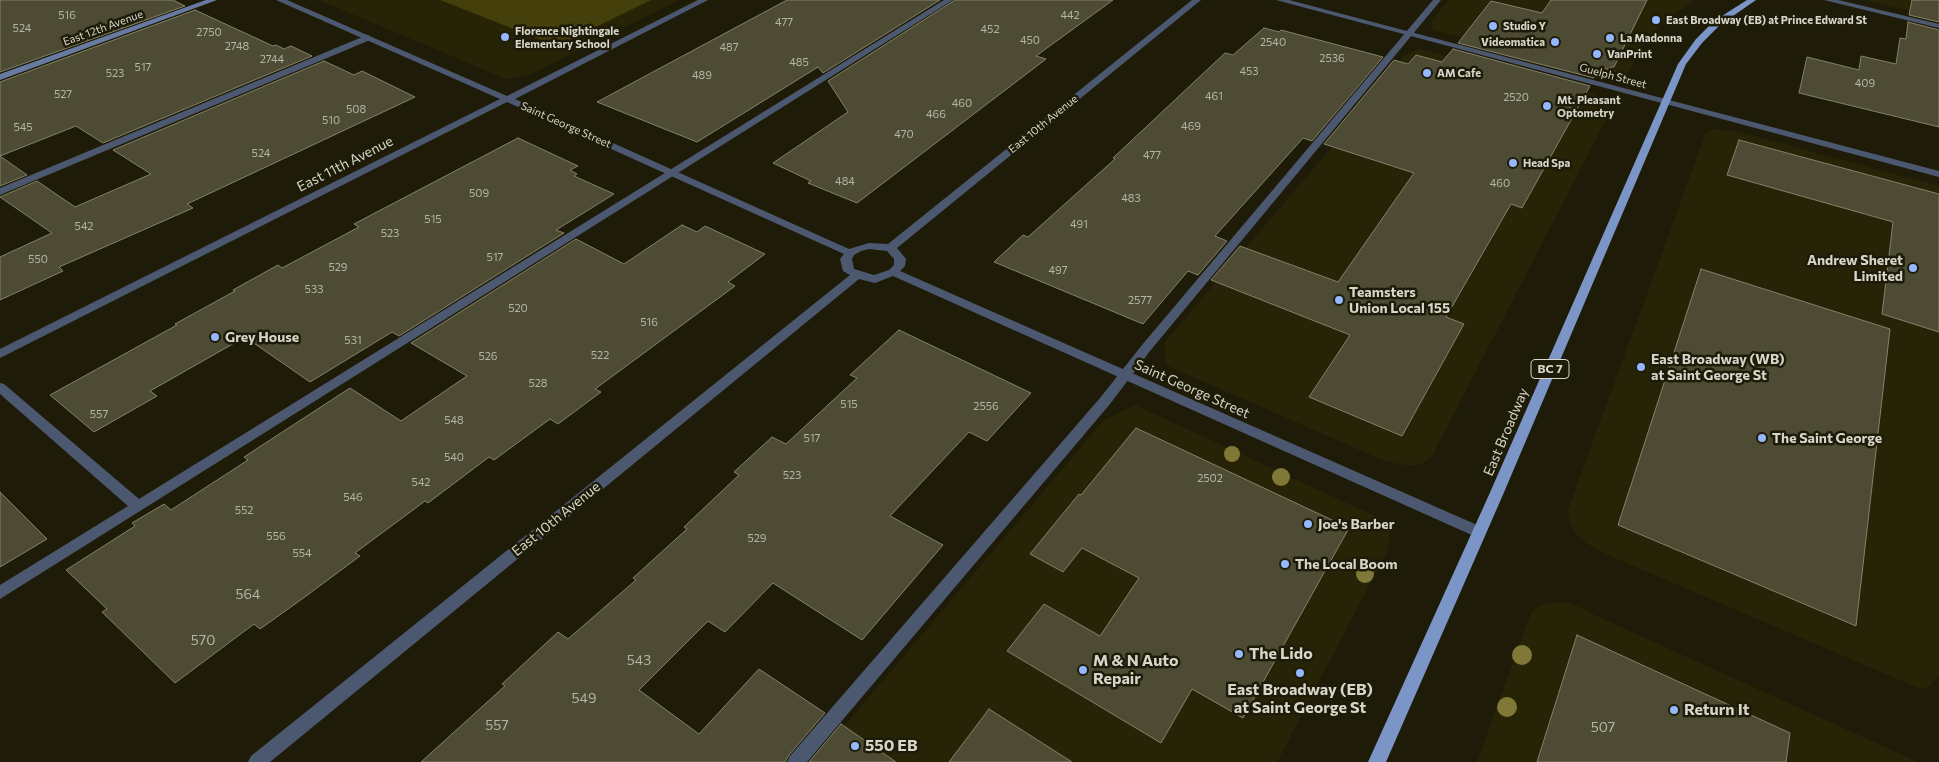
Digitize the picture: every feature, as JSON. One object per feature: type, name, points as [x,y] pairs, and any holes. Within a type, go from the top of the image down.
[{"type":"main road","name":"East Broadway","points":[[1377,762],[1682,64],[1699,41],[1717,23],[1752,0]]},
{"type":"street","name":"East 12th Avenue","points":[[0,77],[213,0]]},
{"type":"street","name":"Saint George Street","points":[[280,0],[507,99],[850,254]]},
{"type":"street","name":"East 11th Avenue","points":[[0,354],[704,0]]},
{"type":"street","points":[[0,593],[949,0]]},
{"type":"street","name":"East 10th Avenue","points":[[890,248],[1197,0]]},
{"type":"street","name":"Guelph Street","points":[[1280,0],[1939,174]]},
{"type":"street","points":[[796,762],[1099,409],[1146,348],[1407,33],[1437,0]]},
{"type":"street","points":[[1828,0],[1939,26]]},
{"type":"street","points":[[0,192],[367,38]]},
{"type":"street","points":[[869,246],[890,248],[897,253],[900,259],[899,266],[893,272],[875,279],[856,276],[849,271],[846,265],[846,259],[858,248],[869,246]]},
{"type":"street","name":"Saint George Street","points":[[893,272],[1479,532]]},
{"type":"street","name":"East 10th Avenue","points":[[257,762],[856,276]]},
{"type":"street","points":[[0,388],[138,507]]},
{"type":"shaded area","name":"Florence Nightingale Elementary School","points":[[319,0],[680,0],[531,74],[506,79]]},
{"type":"shaded area","points":[[440,0],[651,0],[557,46]]},
{"type":"shaded area","points":[[1449,0],[1695,0],[1662,23],[1639,49],[1630,71],[1624,75],[1613,75],[1433,30],[1431,21]]},
{"type":"shaded area","points":[[1863,0],[1939,0],[1939,17]]},
{"type":"shaded area","points":[[1420,49],[1589,92],[1607,100],[1611,105],[1610,112],[1432,456],[1423,463],[1412,466],[1387,462],[1166,365],[1164,343],[1333,146],[1403,56]]},
{"type":"shaded area","points":[[1718,129],[1739,132],[1939,186],[1939,676],[1926,689],[1918,688],[1610,556],[1586,543],[1575,533],[1570,523],[1568,510],[1705,135],[1709,130]]},
{"type":"shaded area","points":[[1135,405],[1379,518],[1388,530],[1390,539],[1388,549],[1277,762],[814,762],[1104,420]]},
{"type":"shaded area","points":[[1552,602],[1568,603],[1588,610],[1590,613],[1918,762],[1477,762],[1531,613],[1539,606]]},
{"type":"building","points":[[0,0],[173,0],[185,6],[0,72]]},
{"type":"building","points":[[787,0],[940,0],[823,73],[818,67],[697,142],[597,102]]},
{"type":"building","points":[[955,0],[1113,0],[1036,56],[1046,59],[857,203],[808,183],[811,181],[773,163],[848,112],[828,81]]},
{"type":"building","points":[[1551,0],[1647,0],[1614,67],[1611,67],[1610,70],[1600,67],[1594,78],[1458,43],[1491,1],[1542,13]]},
{"type":"building","points":[[1912,0],[1939,0],[1939,22],[1909,15]]},
{"type":"building","points":[[195,10],[273,46],[276,45],[284,49],[291,46],[312,56],[103,143],[76,126],[0,156],[0,82]]},
{"type":"building","points":[[1908,22],[1939,30],[1939,127],[1799,93],[1807,57],[1859,70],[1861,56],[1896,64],[1900,38],[1906,39]]},
{"type":"building","points":[[1264,28],[1279,32],[1281,30],[1383,57],[1312,141],[1303,138],[1215,236],[1227,241],[1198,275],[1188,271],[1143,324],[994,262],[1023,235],[1028,237],[1115,159],[1113,158],[1225,53],[1233,55]]},
{"type":"building","points":[[1453,49],[1590,86],[1522,208],[1511,204],[1446,317],[1464,324],[1402,436],[1309,397],[1350,335],[1211,280],[1240,246],[1338,282],[1414,173],[1324,144],[1394,60],[1408,64],[1416,55],[1442,62]]},
{"type":"building","points":[[324,61],[354,75],[362,71],[415,97],[187,204],[193,208],[59,267],[63,271],[0,300],[0,257],[52,233],[0,197],[37,181],[75,207],[151,174],[113,150]]},
{"type":"building","points":[[518,138],[578,166],[570,170],[577,174],[574,176],[614,194],[556,230],[564,233],[399,336],[392,332],[310,382],[245,337],[150,391],[157,396],[94,432],[50,395],[177,325],[175,324],[278,265],[282,268],[359,227],[354,224]]},
{"type":"building","name":"Andrew Sheret Limited","points":[[1739,140],[1939,194],[1939,332],[1882,314],[1893,222],[1727,175]]},
{"type":"building","points":[[0,156],[27,175],[0,186]]},
{"type":"building","points":[[682,225],[697,232],[705,226],[765,254],[728,282],[735,286],[595,389],[601,392],[558,424],[550,419],[494,460],[489,457],[428,503],[425,501],[355,553],[360,556],[302,599],[260,629],[254,624],[175,683],[102,612],[107,609],[66,570],[135,526],[132,523],[164,504],[171,510],[248,460],[244,457],[350,388],[401,421],[467,376],[411,343],[576,239],[624,264]]},
{"type":"building","name":"The Saint George","points":[[1701,269],[1890,329],[1856,626],[1618,525]]},
{"type":"building","points":[[899,330],[1031,393],[987,441],[969,432],[890,516],[943,545],[862,640],[773,583],[725,632],[708,621],[639,690],[699,734],[759,669],[825,713],[785,762],[421,762],[505,686],[502,684],[558,632],[568,639],[636,580],[633,578],[687,529],[684,527],[739,475],[734,472],[772,437],[786,444],[857,378],[850,375]]},
{"type":"building","points":[[1136,428],[1349,528],[1243,718],[1192,689],[1161,743],[1007,651],[1044,604],[1100,636],[1139,578],[1082,548],[1063,572],[1030,554]]},
{"type":"building","points":[[0,492],[47,539],[0,567]]},
{"type":"building","name":"Return It","points":[[1577,635],[1790,733],[1786,762],[1537,762]]},
{"type":"building","points":[[989,709],[1072,762],[949,762]]},
{"type":"building","name":"550 EB","points":[[841,724],[896,762],[809,762]]},
{"type":"place","name":"East Broadway (EB) at Prince Edward St","points":[[1656,20]]},
{"type":"place","name":"Studio Y","points":[[1493,26]]},
{"type":"place","name":"Florence Nightingale Elementary School","points":[[505,37]]},
{"type":"place","name":"La Madonna","points":[[1610,38]]},
{"type":"place","name":"Videomatica","points":[[1555,42]]},
{"type":"place","name":"VanPrint","points":[[1597,54]]},
{"type":"place","name":"AM Cafe","points":[[1427,73]]},
{"type":"place","name":"Mt. Pleasant Optometry","points":[[1547,106]]},
{"type":"place","name":"Head Spa","points":[[1513,163]]},
{"type":"place","name":"Andrew Sheret Limited","points":[[1913,268]]},
{"type":"place","name":"Teamsters Union Local 155","points":[[1339,300]]},
{"type":"place","name":"Grey House","points":[[215,337]]},
{"type":"place","name":"East Broadway (WB) at Saint George St","points":[[1641,367]]},
{"type":"place","name":"The Saint George","points":[[1762,438]]},
{"type":"place","name":"Joe's Barber","points":[[1308,524]]},
{"type":"place","name":"The Local Boom","points":[[1285,564]]},
{"type":"place","name":"The Lido","points":[[1239,654]]},
{"type":"place","name":"M & N Auto Repair","points":[[1083,670]]},
{"type":"place","name":"East Broadway (EB) at Saint George St","points":[[1300,673]]},
{"type":"place","name":"Return It","points":[[1674,710]]},
{"type":"place","name":"550 EB","points":[[855,746]]}]
